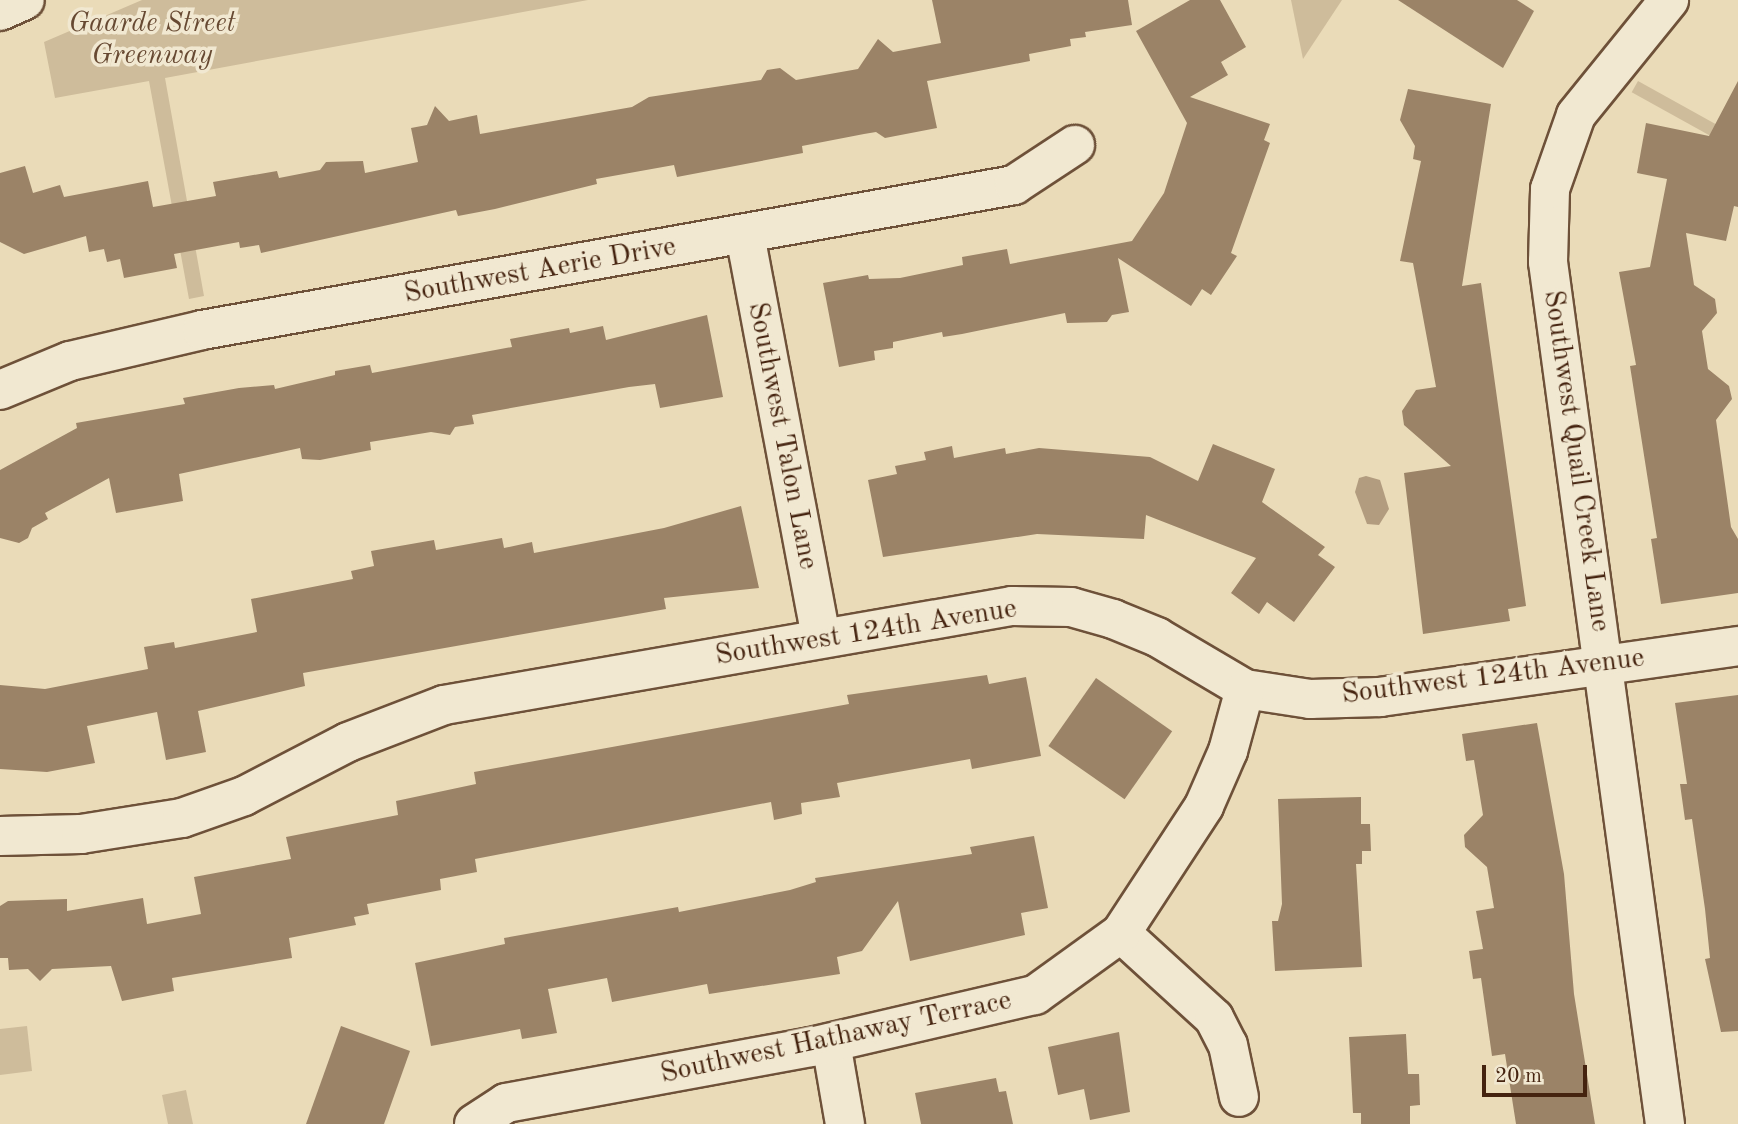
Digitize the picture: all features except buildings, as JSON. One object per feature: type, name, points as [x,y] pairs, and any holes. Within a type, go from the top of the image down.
[{"type":"street","points":[[0,11],[25,0]]},
{"type":"street","name":"Southwest Quail Creek Lane","points":[[1665,1124],[1605,664],[1548,262],[1550,189],[1576,115],[1670,0]]},
{"type":"street","name":"Southwest Aerie Drive","points":[[0,390],[70,361],[136,344],[1014,185],[1075,145]]},
{"type":"street","name":"Southwest Talon Lane","points":[[745,235],[821,637]]},
{"type":"street","name":"Southwest 124th Avenue","points":[[0,836],[80,834],[182,818],[244,796],[348,742],[444,705],[821,637],[1012,606],[1071,607],[1157,637],[1245,689],[1310,699],[1380,697],[1738,646]]},
{"type":"street","name":"Southwest Hathaway Terrace","points":[[474,1124],[506,1103],[831,1043],[1035,995],[1121,933],[1204,806],[1228,751],[1245,689]]},
{"type":"street","points":[[1121,933],[1214,1018],[1228,1045],[1239,1097]]},
{"type":"street","points":[[831,1043],[845,1124]]},
{"type":"green space","name":"Gaarde Street Greenway","points":[[142,0],[588,0],[165,78],[204,296],[189,299],[149,81],[55,98],[44,42]]},
{"type":"green space","points":[[1291,0],[1342,0],[1303,59]]},
{"type":"green space","points":[[1638,81],[1738,136],[1732,148],[1632,92]]},
{"type":"green space","points":[[27,1026],[32,1071],[0,1075],[0,1029]]},
{"type":"green space","points":[[186,1090],[193,1124],[168,1124],[162,1095]]},
{"type":"shaded area","points":[[1366,476],[1380,480],[1389,509],[1379,525],[1367,524],[1355,492],[1359,478]]}]
